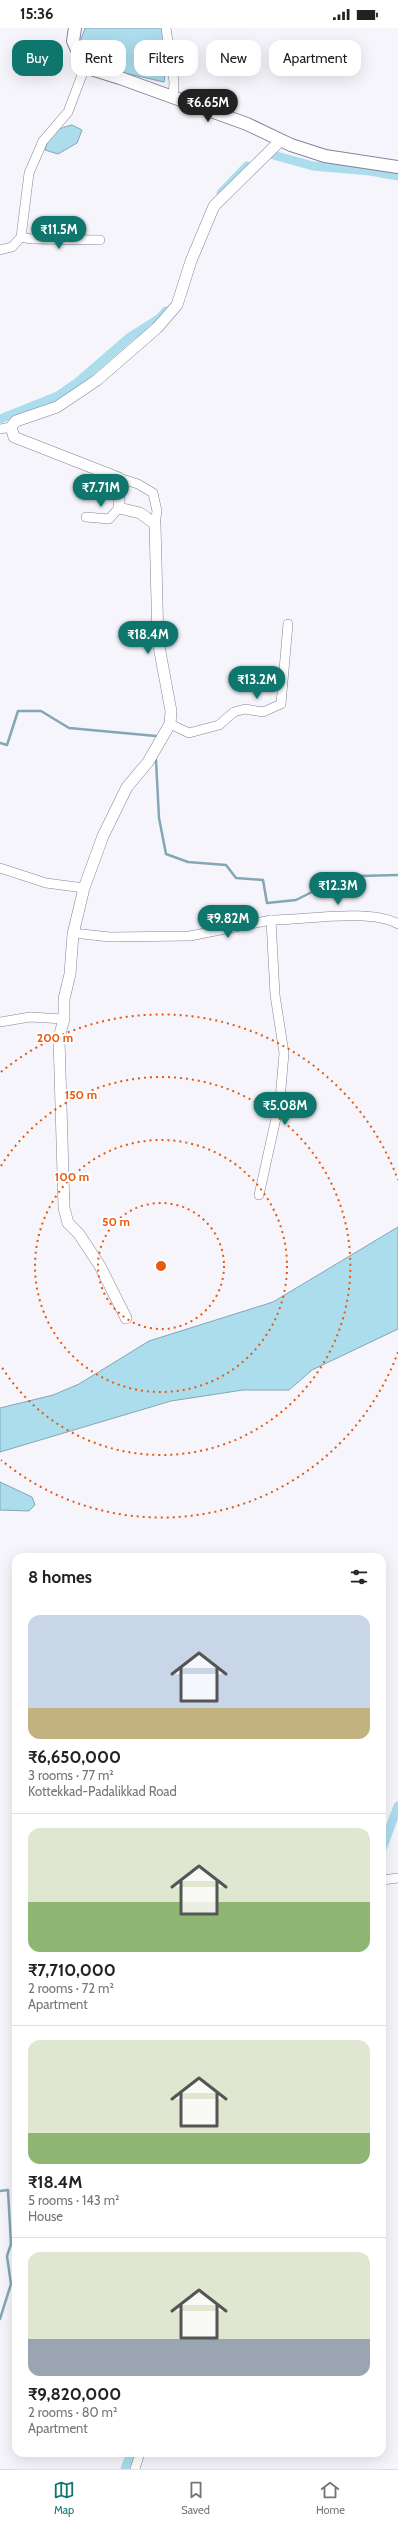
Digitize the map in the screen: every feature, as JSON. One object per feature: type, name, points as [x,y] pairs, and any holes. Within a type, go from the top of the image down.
[{"type":"main road","points":[[72,40],[75,28]]},
{"type":"main road","points":[[111,76],[247,124],[278,144],[325,156],[398,167]]},
{"type":"street","points":[[166,28],[174,82],[173,97]]},
{"type":"street","points":[[0,250],[12,247],[21,237],[29,173],[43,141],[68,112],[82,76]]},
{"type":"street","points":[[126,1318],[100,1266],[79,1234],[68,1223],[64,1208],[59,1038],[64,1019],[64,999],[70,974],[73,933],[84,888],[103,836],[127,787],[148,762],[170,724],[171,711],[158,641],[155,524],[157,511],[153,492],[138,484],[14,437],[5,428],[16,421],[57,407],[64,403],[96,380],[157,328],[177,305],[191,261],[214,206],[278,144]]},
{"type":"street","points":[[21,237],[31,239],[100,240]]},
{"type":"street","points":[[86,517],[108,519],[119,508],[119,478]]},
{"type":"street","points":[[119,508],[140,513],[155,524]]},
{"type":"street","points":[[170,724],[189,733],[219,725],[234,712],[245,709],[263,712],[281,704],[288,624]]},
{"type":"street","points":[[0,868],[46,883],[84,888]]},
{"type":"street","points":[[73,933],[110,937],[190,936],[271,920],[351,916],[379,919],[398,924]]},
{"type":"street","points":[[259,1194],[280,1100],[284,1053],[275,995],[271,920]]},
{"type":"street","points":[[0,1022],[30,1017],[64,1019]]},
{"type":"street","points":[[386,1880],[398,1878]]},
{"type":"street","points":[[135,2469],[139,2457]]},
{"type":"water","points":[[85,28],[163,28],[165,40],[134,40],[134,75],[126,73],[126,40],[81,40]]},
{"type":"water","points":[[138,76],[165,76],[164,82]]},
{"type":"water","points":[[72,125],[82,130],[77,143],[58,154],[45,150],[51,136],[57,130]]},
{"type":"water","points":[[398,1227],[398,1329],[312,1370],[289,1390],[243,1390],[171,1401],[0,1452],[0,1408],[53,1395],[79,1384],[149,1341],[273,1302]]},
{"type":"water","points":[[0,1482],[32,1497],[35,1505],[29,1511],[0,1510]]},
{"type":"waterway","points":[[263,156],[266,153],[313,166],[370,171],[398,176]]},
{"type":"waterway","points":[[221,193],[247,166]]},
{"type":"waterway","points":[[0,419],[58,396],[78,382],[130,337],[160,318],[166,311]]},
{"type":"waterway","points":[[0,743],[7,745],[18,711],[41,711],[69,728],[156,736]]},
{"type":"waterway","points":[[156,760],[159,818],[166,854],[188,862],[226,865],[236,878],[263,880],[267,903],[296,900],[324,886],[359,876],[398,875]]},
{"type":"waterway","points":[[386,1838],[398,1806]]},
{"type":"waterway","points":[[0,2191],[8,2190],[11,2244],[7,2256],[11,2284],[0,2319]]},
{"type":"waterway","points":[[125,2469],[130,2457]]}]
